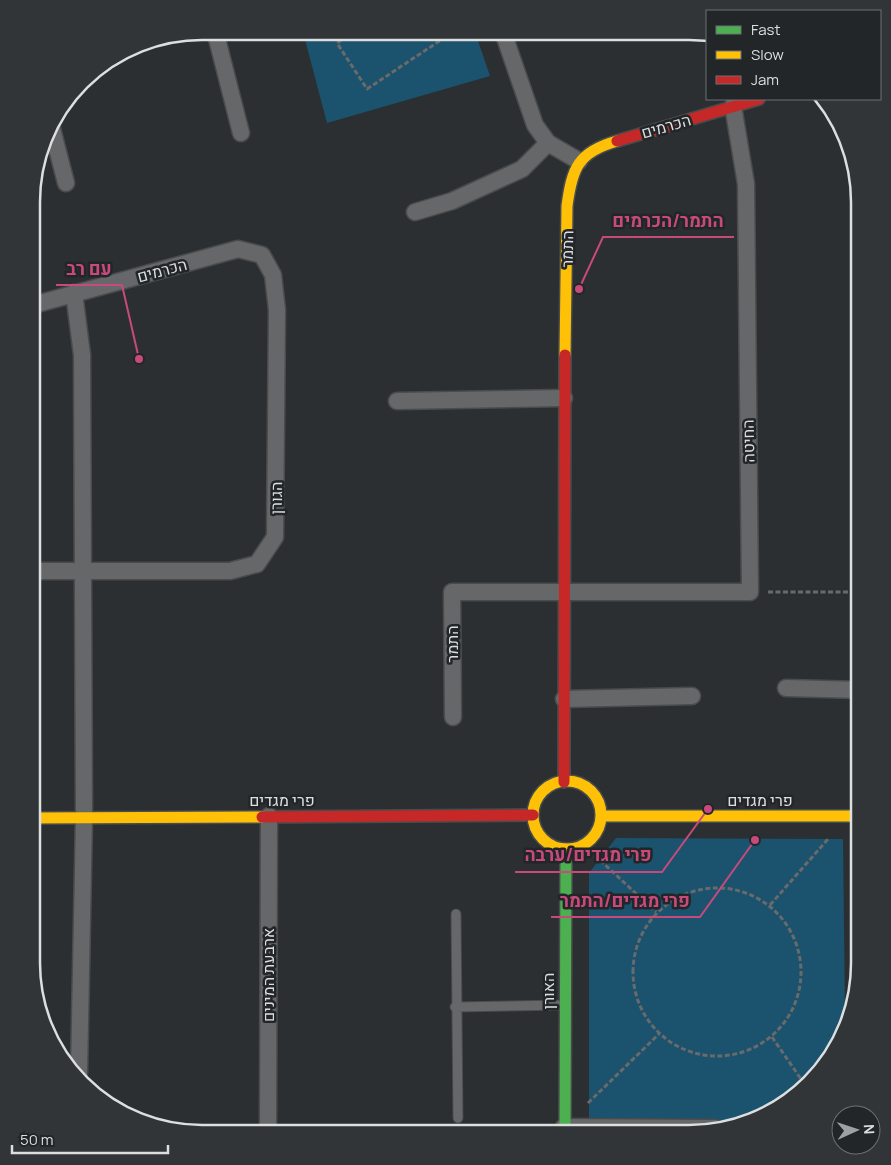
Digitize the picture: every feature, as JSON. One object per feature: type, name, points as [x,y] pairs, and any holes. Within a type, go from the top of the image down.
[{"type":"street","points":[[217,40],[241,133]]},
{"type":"street","points":[[506,40],[534,125],[548,144],[579,161]]},
{"type":"street","name":"הכרמים","points":[[579,161],[587,152],[598,146],[755,100]]},
{"type":"street","name":"החיטה","points":[[733,106],[746,184],[750,592]]},
{"type":"street","points":[[54,136],[66,183]]},
{"type":"street","points":[[415,212],[452,201],[522,169],[548,144]]},
{"type":"street","name":"התמר","points":[[564,782],[564,398],[567,206],[570,182],[579,161]]},
{"type":"street","name":"הכרמים","points":[[40,303],[238,249],[262,256]]},
{"type":"street","name":"הגורן","points":[[40,571],[230,571],[256,564],[275,537],[277,310],[273,275],[262,256]]},
{"type":"street","points":[[74,293],[82,355],[84,817],[79,1067]]},
{"type":"street","points":[[397,401],[564,398]]},
{"type":"street","name":"התמר","points":[[453,717],[452,592],[564,592]]},
{"type":"street","points":[[564,592],[750,592]]},
{"type":"street","points":[[786,688],[851,690]]},
{"type":"street","points":[[564,699],[692,696]]},
{"type":"street","points":[[564,782],[575,782],[590,791],[599,805],[601,816],[596,832],[583,845],[566,849],[546,842],[535,826],[533,816],[539,796],[554,784],[564,782]]},
{"type":"street","name":"ארבעת המינים","points":[[268,1125],[269,816]]},
{"type":"street","name":"פרי מגדים","points":[[40,818],[533,816]]},
{"type":"street","name":"פרי מגדים","points":[[601,816],[851,816]]},
{"type":"street","name":"האורן","points":[[565,1125],[566,849]]},
{"type":"lane","points":[[456,914],[455,1007],[458,1118]]},
{"type":"lane","points":[[455,1007],[564,1005]]},
{"type":"path","points":[[342,40],[337,43],[367,89],[441,40]]},
{"type":"path","points":[[750,592],[851,592]]},
{"type":"path","points":[[770,905],[847,816]]},
{"type":"path","points":[[583,845],[656,912]]},
{"type":"path","points":[[712,886],[743,890],[770,905],[787,924],[798,946],[802,971],[798,996],[792,1011],[772,1037],[751,1050],[727,1057],[702,1056],[679,1048],[659,1034],[642,1012],[633,987],[633,960],[638,943],[641,934],[656,912],[682,894],[712,886]]},
{"type":"path","points":[[570,1125],[659,1034]]},
{"type":"path","points":[[772,1037],[801,1080]]},
{"type":"shaded area","points":[[305,40],[478,40],[490,76],[327,123]]},
{"type":"shaded area","points":[[616,838],[843,839],[845,1005],[834,1035],[824,1053],[811,1070],[779,1098],[761,1108],[720,1122],[689,1125],[589,1125],[589,873]]},
{"type":"traffic: fast","points":[[565,1125],[566,849]]},
{"type":"traffic: slow","points":[[565,355],[567,206],[571,181],[579,163],[585,156],[593,150],[617,141]]},
{"type":"traffic: slow","points":[[567,781],[580,784],[591,791],[598,802],[601,815],[598,828],[591,839],[580,846],[567,849],[554,846],[543,839],[536,828],[533,815],[536,802],[543,791],[554,784],[567,781]]},
{"type":"traffic: slow","points":[[601,816],[851,816]]},
{"type":"traffic: slow","points":[[40,818],[262,817]]},
{"type":"traffic: jam","points":[[617,141],[756,100]]},
{"type":"traffic: jam","points":[[564,782],[565,355]]},
{"type":"traffic: jam","points":[[262,817],[533,815]]},
{"type":"place","name":"התמר/הכרמים","points":[[579,289]]},
{"type":"place","name":"עם רב","points":[[139,359]]},
{"type":"place","name":"פרי מגדים/ערבה","points":[[708,809]]},
{"type":"place","name":"פרי מגדים/התמר","points":[[755,840]]}]
